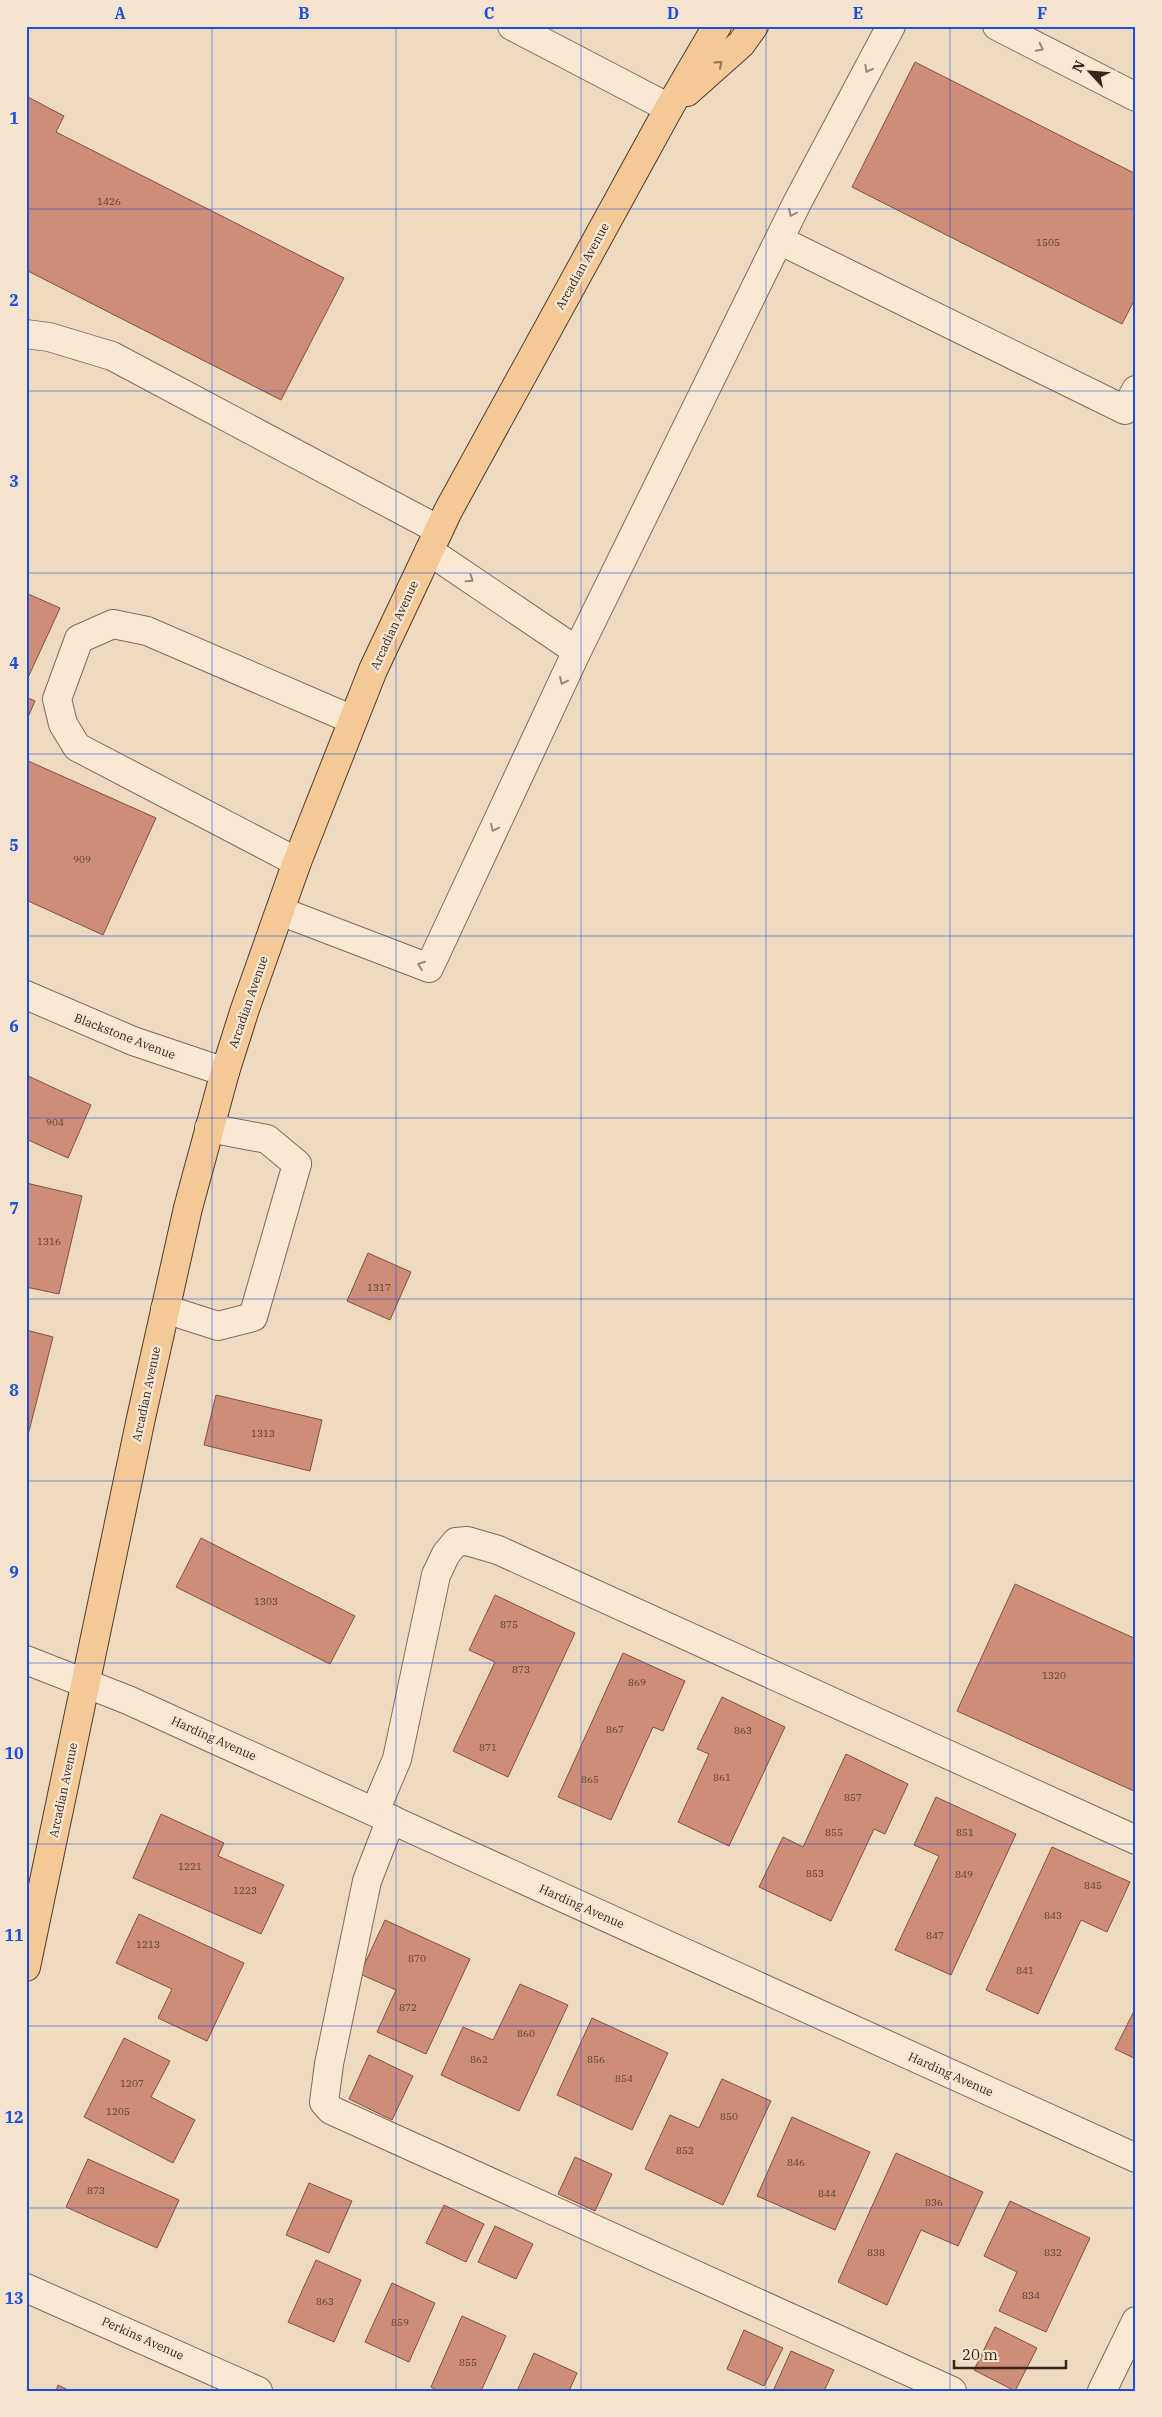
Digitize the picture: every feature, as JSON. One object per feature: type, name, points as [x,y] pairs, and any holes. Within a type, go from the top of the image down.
[{"type":"main road","name":"Arcadian Avenue","points":[[26,1967],[188,1208],[225,1072],[245,1009],[297,862],[373,670],[434,540],[534,353],[716,26]]},
{"type":"main road","name":"Arcadian Avenue","points":[[669,108],[741,44],[754,26]]},
{"type":"street","points":[[512,26],[546,34],[669,108]]},
{"type":"street","points":[[280,911],[429,968],[577,651],[779,240],[891,26]]},
{"type":"street","points":[[997,26],[1136,97]]},
{"type":"street","points":[[779,240],[1125,410],[1136,390]]},
{"type":"street","points":[[26,334],[49,338],[112,356],[434,540],[577,651]]},
{"type":"street","points":[[297,862],[77,747],[63,724],[57,699],[79,639],[113,624],[147,631],[353,720]]},
{"type":"street","name":"Blackstone Avenue","points":[[26,995],[133,1041],[225,1072]]},
{"type":"street","points":[[165,1310],[218,1326],[253,1316],[297,1164],[267,1139],[209,1128]]},
{"type":"street","points":[[952,2391],[332,2110],[324,2102],[331,2054],[367,1881],[397,1759],[436,1575],[446,1554],[456,1542],[468,1541],[498,1550],[1136,1840]]},
{"type":"street","name":"Harding Avenue","points":[[26,1660],[128,1700],[1136,2158]]},
{"type":"street","name":"Perkins Avenue","points":[[26,2288],[258,2391]]},
{"type":"street","points":[[1102,2391],[1136,2321]]},
{"type":"building","points":[[915,62],[1136,174],[1136,297],[1122,324],[852,187]]},
{"type":"building","points":[[26,96],[64,116],[56,132],[344,278],[281,400],[26,270]]},
{"type":"building","points":[[26,593],[60,608],[26,682]]},
{"type":"building","points":[[26,697],[35,701],[26,722]]},
{"type":"building","points":[[26,760],[156,818],[103,935],[26,900]]},
{"type":"building","points":[[26,1075],[91,1105],[68,1158],[26,1139]]},
{"type":"building","points":[[26,1183],[82,1196],[59,1294],[26,1287]]},
{"type":"building","points":[[368,1253],[411,1272],[390,1320],[347,1301]]},
{"type":"building","points":[[26,1330],[53,1337],[28,1435],[26,1434]]},
{"type":"building","points":[[216,1395],[322,1420],[310,1471],[204,1445]]},
{"type":"building","points":[[201,1538],[355,1616],[330,1664],[176,1587]]},
{"type":"building","points":[[1015,1584],[1136,1639],[1136,1792],[957,1711]]},
{"type":"building","points":[[495,1595],[575,1633],[508,1777],[453,1751],[495,1662],[469,1650]]},
{"type":"building","points":[[623,1653],[685,1681],[663,1731],[653,1727],[611,1820],[558,1797]]},
{"type":"building","points":[[722,1697],[785,1727],[729,1846],[678,1822],[709,1754],[697,1749]]},
{"type":"building","points":[[846,1754],[908,1784],[885,1834],[874,1829],[831,1921],[759,1887],[783,1837],[803,1847]]},
{"type":"building","points":[[936,1797],[1016,1834],[951,1975],[895,1950],[939,1856],[914,1845]]},
{"type":"building","points":[[161,1814],[224,1843],[218,1856],[284,1885],[261,1934],[133,1878]]},
{"type":"building","points":[[1052,1847],[1130,1882],[1107,1932],[1081,1920],[1038,2014],[986,1990]]},
{"type":"building","points":[[139,1914],[244,1963],[207,2041],[158,2018],[172,1989],[116,1963]]},
{"type":"building","points":[[385,1920],[470,1959],[426,2054],[377,2032],[396,1990],[360,1974]]},
{"type":"building","points":[[520,1984],[568,2005],[519,2111],[441,2075],[463,2027],[493,2040]]},
{"type":"building","points":[[1136,2007],[1136,2059],[1115,2049]]},
{"type":"building","points":[[592,2018],[668,2053],[632,2130],[557,2095]]},
{"type":"building","points":[[124,2038],[170,2061],[151,2097],[195,2120],[173,2163],[84,2117]]},
{"type":"building","points":[[369,2055],[413,2076],[392,2120],[349,2099]]},
{"type":"building","points":[[722,2079],[771,2101],[723,2205],[645,2169],[670,2115],[699,2128]]},
{"type":"building","points":[[792,2117],[870,2152],[835,2230],[757,2196]]},
{"type":"building","points":[[896,2153],[983,2192],[958,2246],[921,2230],[887,2305],[838,2282]]},
{"type":"building","points":[[575,2157],[612,2174],[595,2211],[558,2194]]},
{"type":"building","points":[[88,2159],[179,2200],[157,2248],[66,2207]]},
{"type":"building","points":[[309,2183],[352,2201],[329,2253],[286,2235]]},
{"type":"building","points":[[1010,2201],[1090,2238],[1046,2332],[999,2311],[1017,2272],[984,2256]]},
{"type":"building","points":[[444,2205],[484,2224],[466,2262],[426,2243]]},
{"type":"building","points":[[495,2226],[533,2244],[516,2279],[478,2262]]},
{"type":"building","points":[[316,2260],[361,2280],[334,2342],[288,2322]]},
{"type":"building","points":[[392,2283],[435,2303],[409,2362],[365,2342]]},
{"type":"building","points":[[462,2316],[506,2336],[481,2391],[438,2391],[431,2387]]},
{"type":"building","points":[[995,2327],[1037,2348],[1015,2391],[974,2370]]},
{"type":"building","points":[[744,2330],[783,2348],[764,2386],[727,2369]]},
{"type":"building","points":[[791,2351],[834,2370],[824,2391],[773,2391]]},
{"type":"building","points":[[534,2353],[577,2373],[569,2391],[517,2391]]},
{"type":"building","points":[[58,2385],[70,2391],[56,2391]]}]
